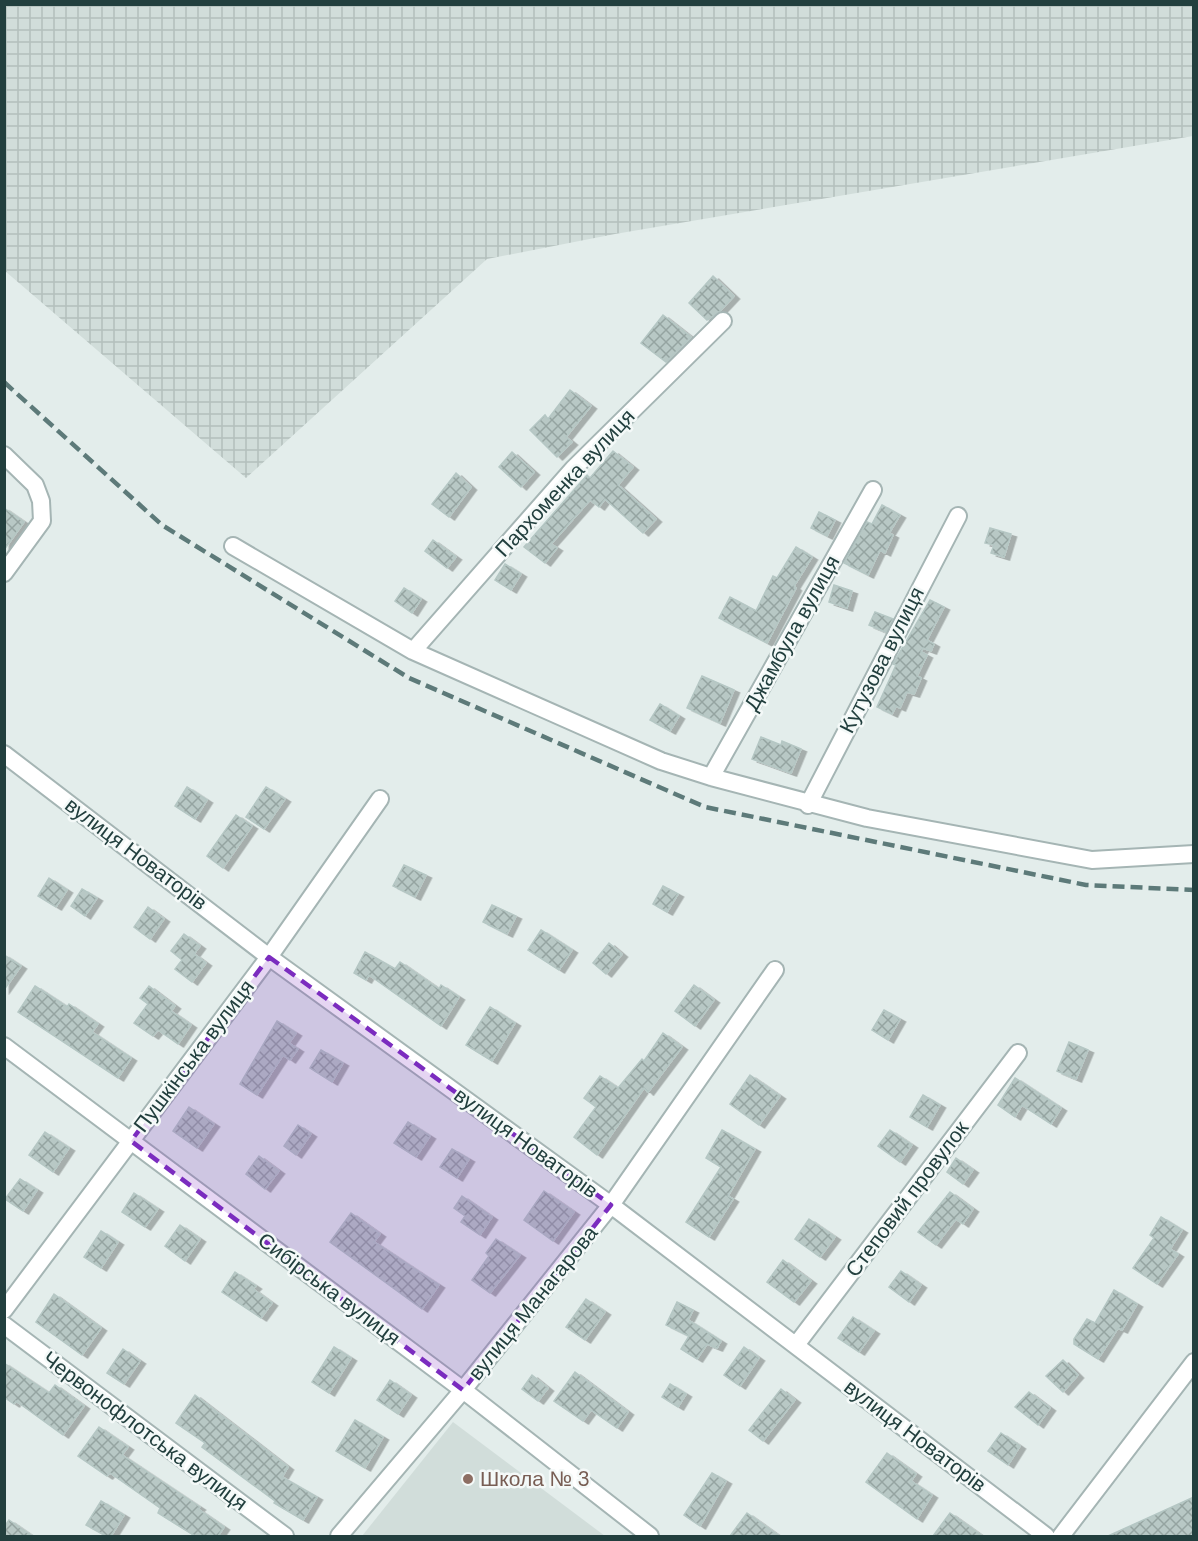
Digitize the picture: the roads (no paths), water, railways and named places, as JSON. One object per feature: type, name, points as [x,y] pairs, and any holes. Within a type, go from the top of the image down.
[{"type":"street","name":"Пархоменка вулиця","points":[[413,651],[573,469],[723,321]]},
{"type":"street","points":[[4,455],[35,485],[41,501],[42,522],[4,573]]},
{"type":"street","name":"Джамбула вулиця","points":[[711,777],[873,490]]},
{"type":"street","name":"Кутузова вулиця","points":[[808,805],[958,516]]},
{"type":"street","points":[[233,546],[413,651],[661,761],[808,805],[1092,860],[1194,854]]},
{"type":"street","name":"вулиця Новаторів","points":[[4,754],[269,957],[611,1204],[1046,1536]]},
{"type":"street","name":"Пушкінська вулиця","points":[[4,1310],[269,957],[380,800]]},
{"type":"street","name":"вулиця Манагарова","points":[[339,1536],[463,1390],[611,1204],[775,970]]},
{"type":"street","name":"Сибірська вулиця","points":[[4,1046],[463,1390],[650,1536]]},
{"type":"street","name":"Степовий провулок","points":[[796,1345],[1018,1053]]},
{"type":"street","name":"Червонофлотська вулиця","points":[[4,1325],[285,1536]]},
{"type":"street","points":[[1061,1536],[1194,1362]]},
{"type":"railway","points":[[4,382],[162,525],[409,678],[705,807],[1086,885],[1194,890]]},
{"type":"place","name":"Школа № 3","points":[[468,1479]]}]
